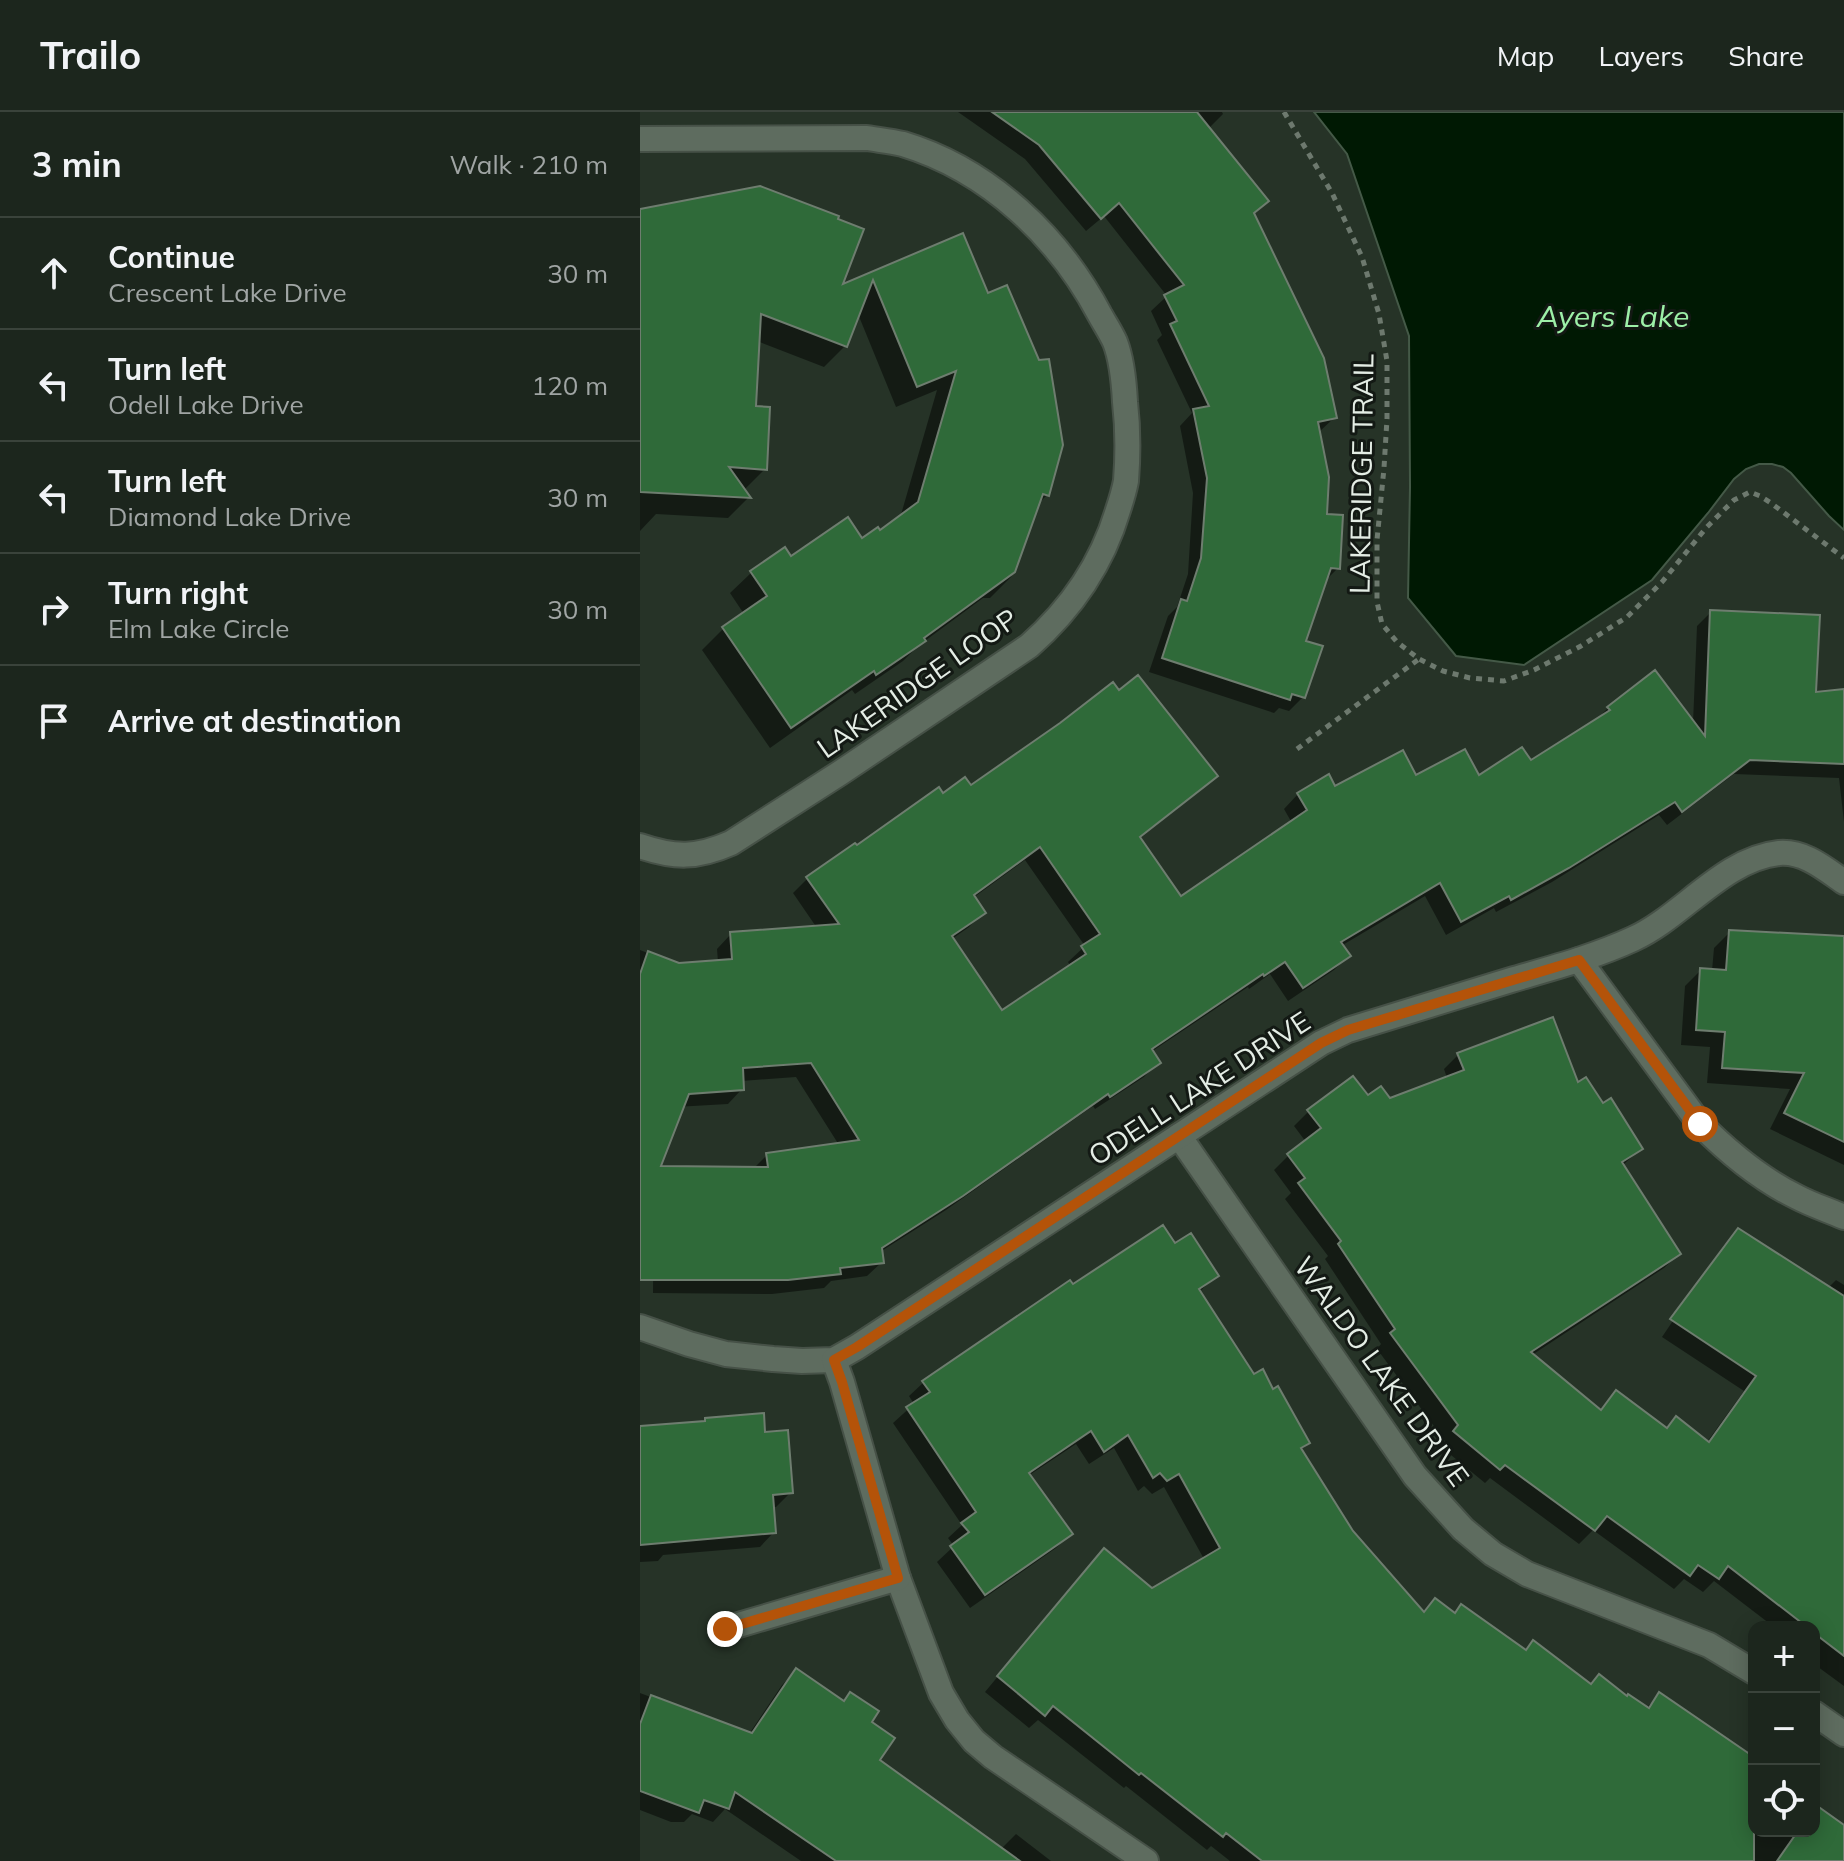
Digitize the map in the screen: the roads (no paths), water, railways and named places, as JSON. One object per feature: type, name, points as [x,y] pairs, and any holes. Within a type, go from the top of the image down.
[{"type":"street","name":"LAKERIDGE LOOP","points":[[640,139],[867,138],[901,144],[938,157],[982,182],[1022,212],[1061,254],[1090,296],[1115,344],[1128,427],[1125,484],[1112,529],[1097,564],[1052,625],[1029,646],[731,843],[696,855],[661,853],[640,846]]},
{"type":"street","name":"ODELL LAKE DRIVE","points":[[834,1360],[1321,1043],[1348,1030],[1579,960],[1641,935],[1731,871],[1756,858],[1780,853],[1799,855],[1819,864],[1844,882]]},
{"type":"street","points":[[1579,960],[1700,1124],[1724,1148],[1750,1169],[1797,1198],[1844,1217]]},
{"type":"street","name":"WALDO LAKE DRIVE","points":[[1179,1136],[1415,1476],[1463,1529],[1493,1554],[1527,1574],[1709,1645],[1748,1668]]},
{"type":"street","points":[[640,1327],[726,1354],[802,1361],[834,1360],[898,1578],[941,1693],[957,1720],[974,1741],[993,1757],[1146,1861]]},
{"type":"street","points":[[725,1629],[898,1578]]},
{"type":"street","points":[[1820,1717],[1844,1734]]},
{"type":"water","name":"Ayers Lake","points":[[1314,112],[1844,112],[1844,530],[1791,473],[1783,467],[1759,464],[1746,469],[1734,479],[1652,580],[1524,665],[1456,656],[1408,598],[1409,336],[1347,154]]}]
